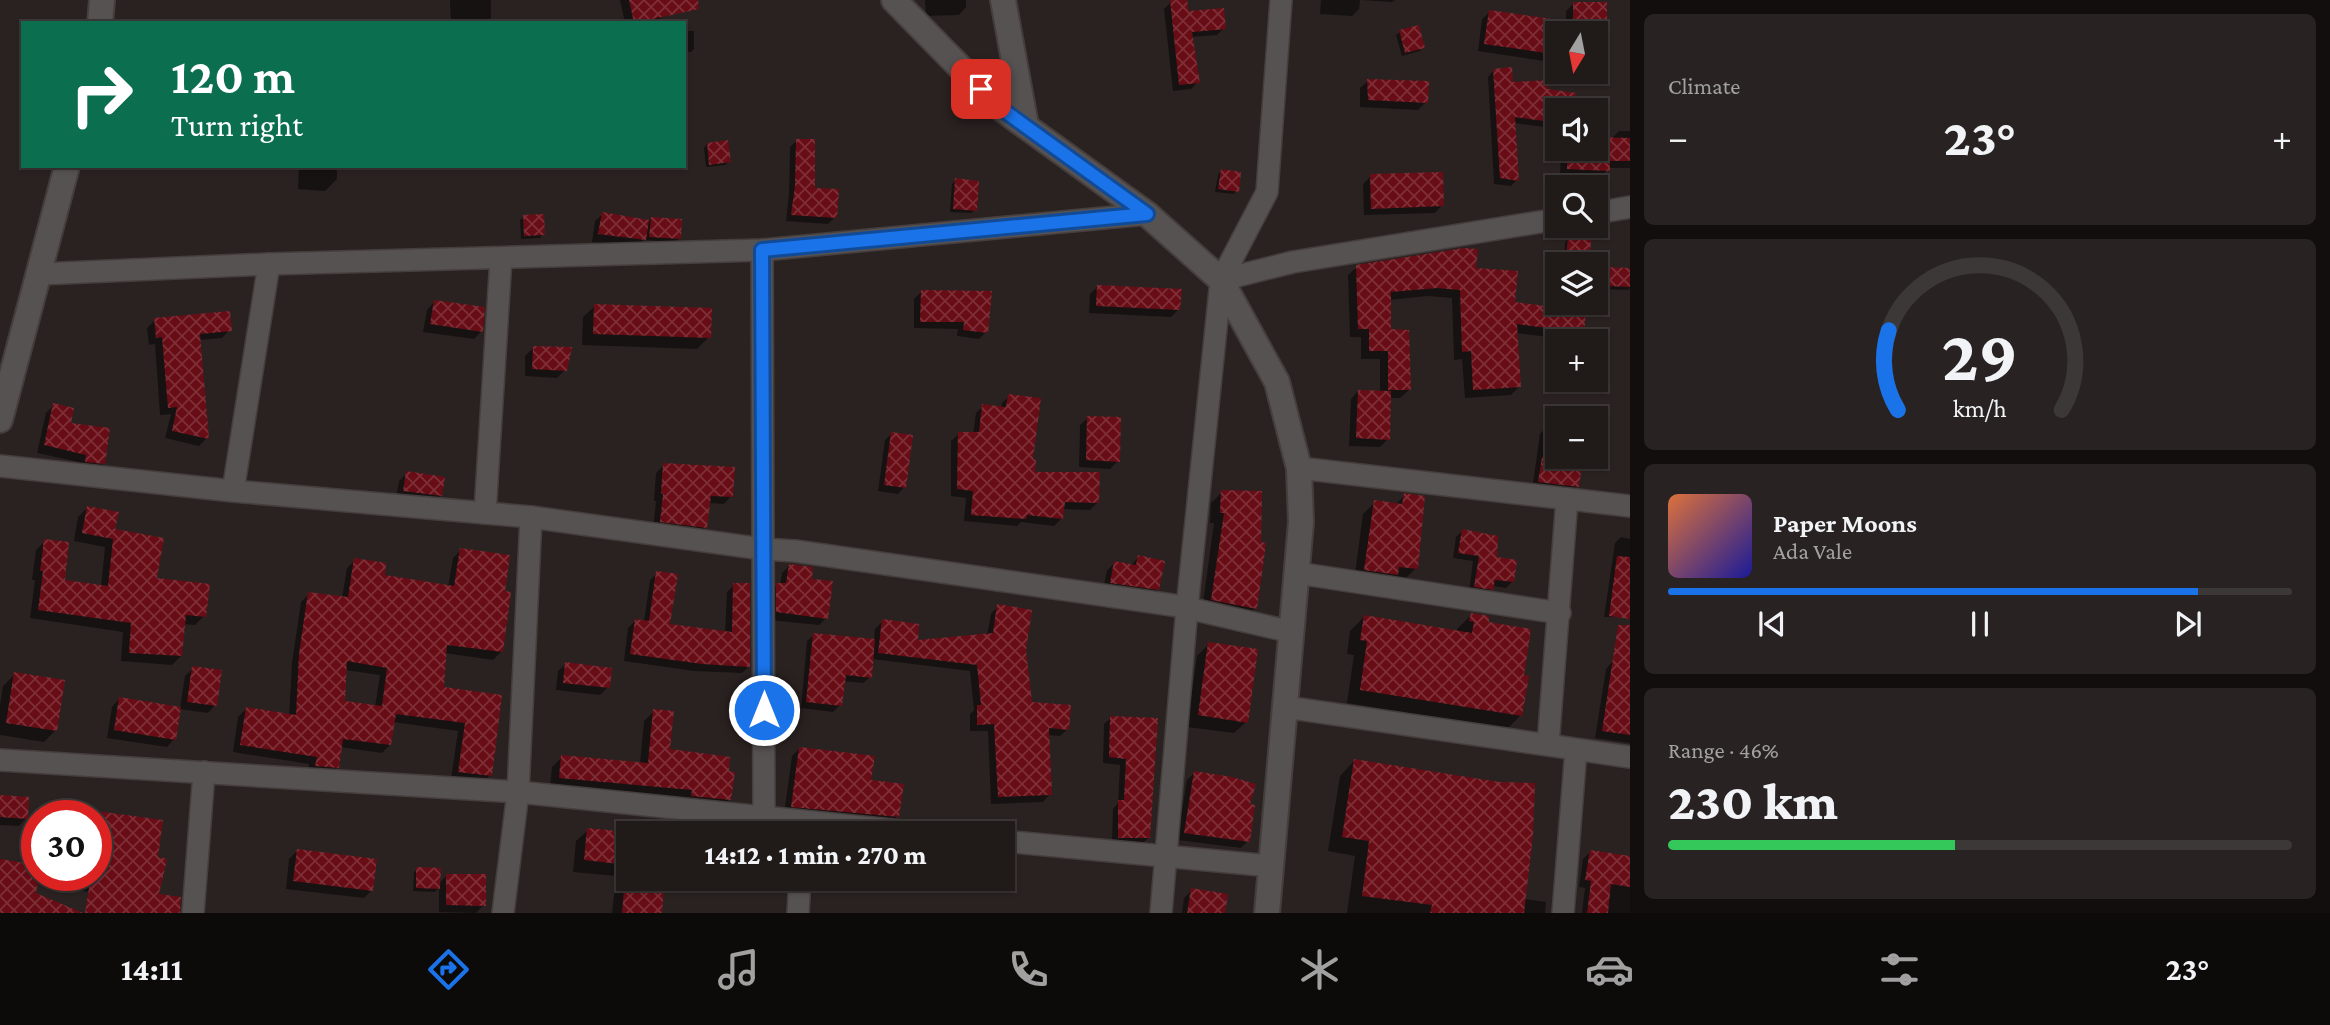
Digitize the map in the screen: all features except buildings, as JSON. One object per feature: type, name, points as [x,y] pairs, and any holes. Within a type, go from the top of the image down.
[{"type":"street","points":[[100,21],[102,0]]},
{"type":"street","points":[[894,0],[999,107],[1147,214],[1221,280],[1277,382],[1299,468],[1301,522],[1267,913]]},
{"type":"street","points":[[1003,0],[1026,126]]},
{"type":"street","points":[[1161,913],[1187,608],[1221,280],[1267,192],[1281,0]]},
{"type":"street","points":[[0,420],[66,168]]},
{"type":"street","points":[[1608,211],[1630,207]]},
{"type":"street","points":[[40,274],[269,264],[762,250],[1147,214]]},
{"type":"street","points":[[1221,280],[1293,262],[1545,221]]},
{"type":"street","points":[[762,250],[764,818]]},
{"type":"street","points":[[485,513],[501,258]]},
{"type":"street","points":[[233,491],[269,264]]},
{"type":"street","points":[[0,466],[233,491],[531,517],[763,549],[795,551],[1187,608],[1292,632]]},
{"type":"street","points":[[1299,468],[1630,506]]},
{"type":"street","points":[[1548,746],[1567,499]]},
{"type":"street","points":[[503,913],[518,792],[531,517]]},
{"type":"street","points":[[1297,572],[1560,613]]},
{"type":"street","points":[[1285,707],[1630,757]]},
{"type":"street","points":[[1563,913],[1576,750]]},
{"type":"street","points":[[0,760],[518,792],[777,821]]},
{"type":"street","points":[[193,913],[204,772]]},
{"type":"street","points":[[1015,842],[1271,866]]},
{"type":"street","points":[[798,913],[799,891]]},
{"type":"route","points":[[764,710],[762,250],[1147,214],[999,107],[981,89]]}]
